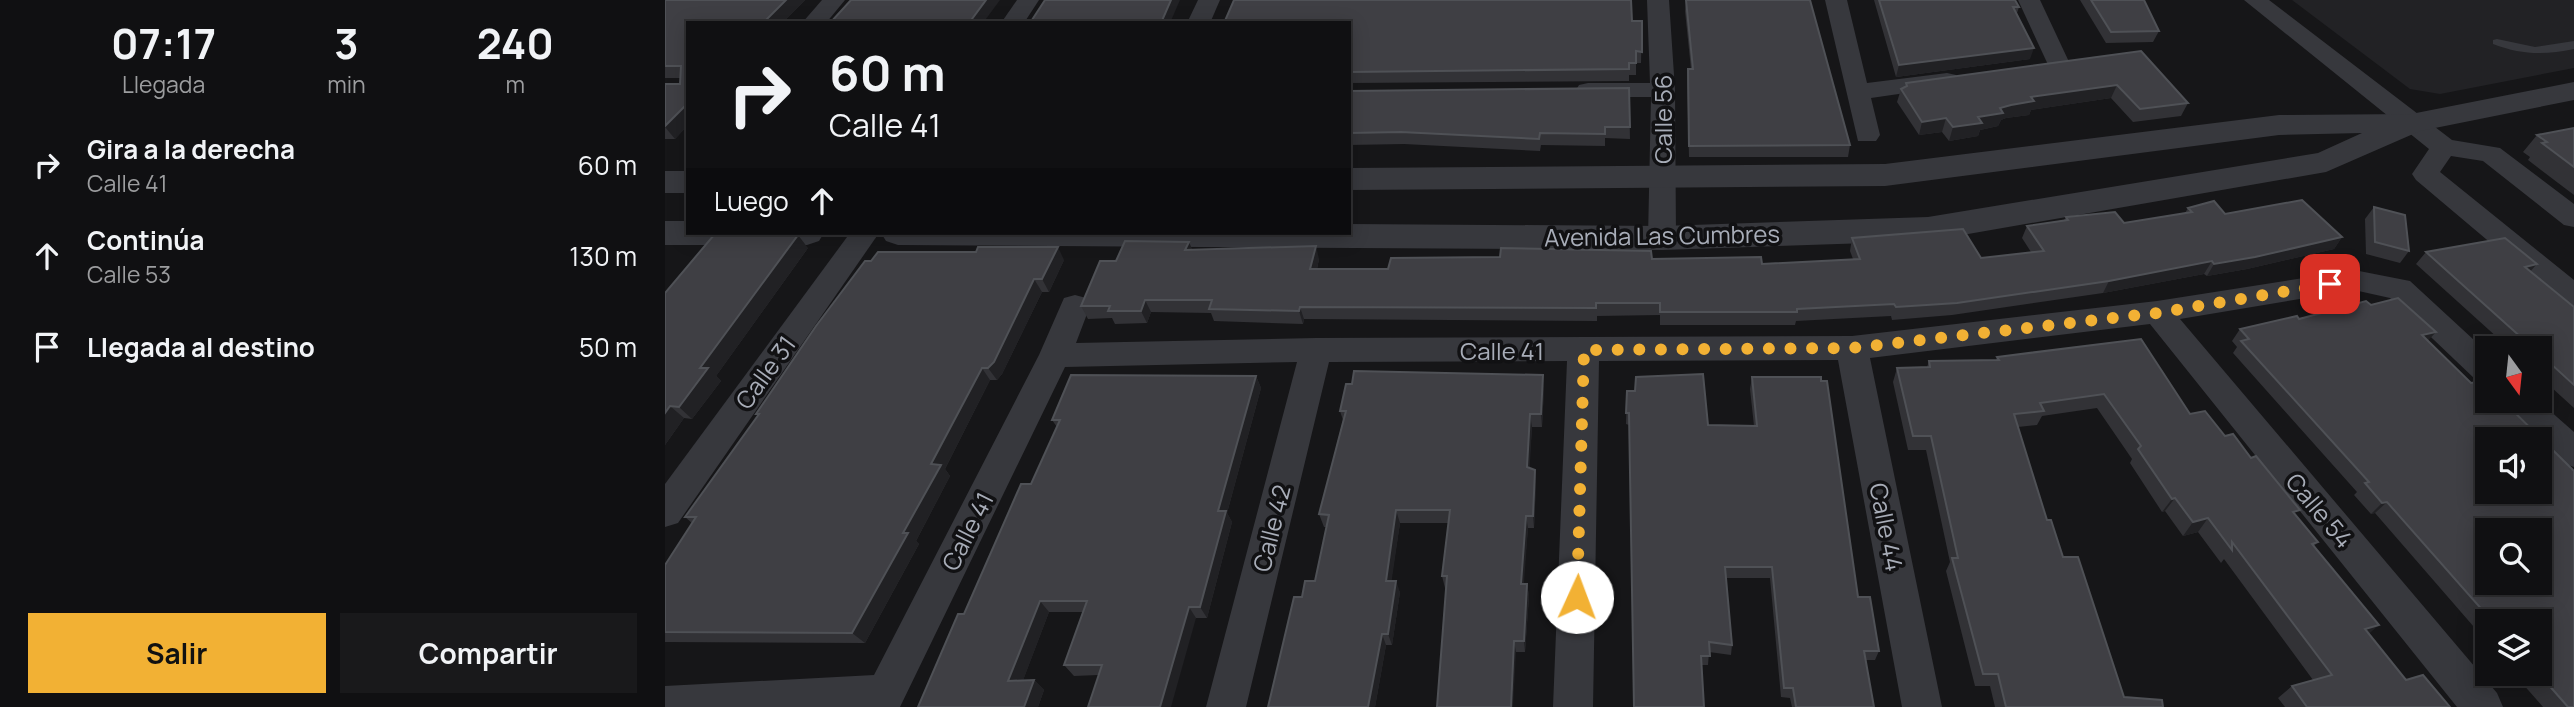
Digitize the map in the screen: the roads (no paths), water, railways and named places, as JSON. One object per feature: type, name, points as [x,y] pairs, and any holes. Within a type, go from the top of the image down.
[{"type":"street","points":[[815,21],[834,0]]},
{"type":"street","points":[[1013,21],[1028,0]]},
{"type":"street","points":[[1199,21],[1209,0]]},
{"type":"street","name":"Calle 56","points":[[1658,0],[1663,90],[1662,238]]},
{"type":"street","points":[[1836,0],[1867,135]]},
{"type":"street","points":[[2029,0],[2058,64]]},
{"type":"street","points":[[2255,0],[2444,148],[2491,154],[2574,218]]},
{"type":"street","points":[[2031,68],[2085,61]]},
{"type":"street","points":[[1858,92],[1965,77]]},
{"type":"street","points":[[1568,90],[1663,90]]},
{"type":"street","name":"Avenida Las Cumbres","points":[[1351,178],[1662,178],[1885,174],[2020,160],[2279,125],[2411,123],[2574,91]]},
{"type":"street","name":"Avenida Las Cumbres","points":[[1204,235],[1662,238],[1928,229],[2326,162],[2411,123]]},
{"type":"street","points":[[2444,148],[2425,174],[2574,296]]},
{"type":"street","points":[[665,182],[686,182]]},
{"type":"street","points":[[665,233],[686,233]]},
{"type":"street","name":"Calle 31","points":[[665,512],[864,235]]},
{"type":"street","name":"Calle 41","points":[[1055,355],[1316,350],[1852,348],[2157,313],[2354,280],[2399,289],[2475,360]]},
{"type":"street","name":"Calle 41","points":[[882,700],[1055,355],[1075,306]]},
{"type":"street","name":"Calle 54","points":[[2157,313],[2483,707]]},
{"type":"street","name":"Calle 44","points":[[1852,348],[1922,707]]},
{"type":"street","name":"Calle 42","points":[[1226,707],[1316,350]]},
{"type":"street","points":[[1573,707],[1584,350]]},
{"type":"street","points":[[2531,413],[2574,453]]},
{"type":"street","points":[[665,706],[882,700]]},
{"type":"lane","points":[[2497,42],[2539,54],[2574,45]]}]
